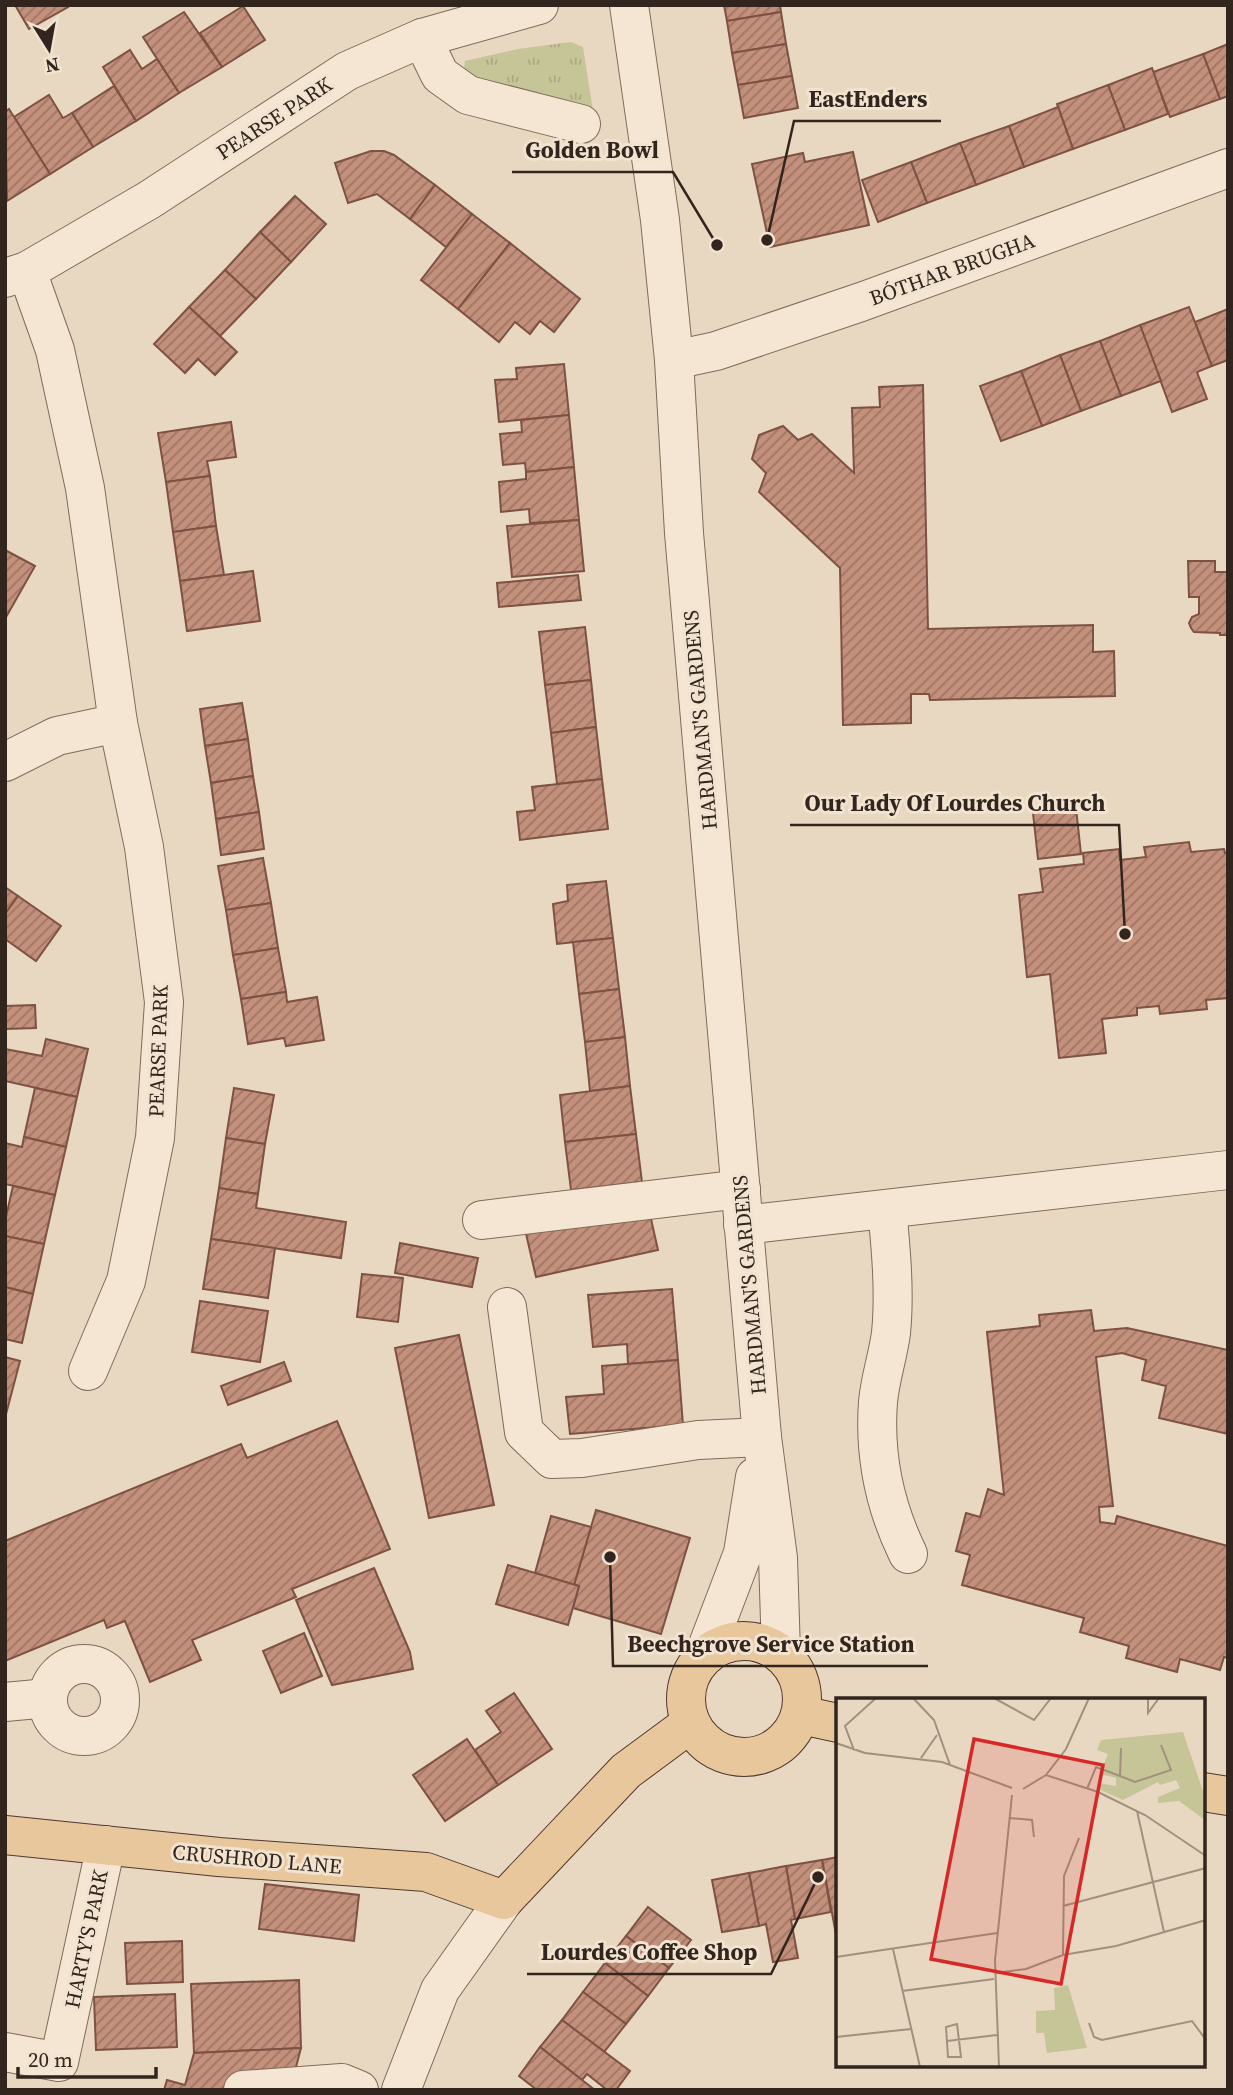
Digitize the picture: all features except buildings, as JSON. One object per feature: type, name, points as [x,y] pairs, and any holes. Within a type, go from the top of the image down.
[{"type":"main road","points":[[741,1640],[762,1643],[781,1653],[796,1670],[803,1692],[801,1715],[791,1735],[773,1750],[752,1757],[727,1755],[705,1743],[691,1723],[686,1699],[691,1675],[703,1658],[720,1646],[741,1640]]},
{"type":"main road","points":[[801,1715],[836,1723]]},
{"type":"main road","points":[[504,1900],[626,1771],[691,1723]]},
{"type":"main road","points":[[1205,1792],[1228,1796]]},
{"type":"main road","name":"CRUSHROD LANE","points":[[5,1835],[219,1857],[426,1872],[504,1900]]},
{"type":"street","name":"PEARSE PARK","points":[[88,1371],[126,1281],[155,1138],[164,1002],[144,847],[118,723],[85,488],[55,350],[16,274],[149,200],[347,71],[428,26],[475,22],[540,5]]},
{"type":"street","name":"HARDMAN'S GARDENS","points":[[629,5],[659,207],[674,360],[684,533],[742,1207],[762,1437],[778,1559],[781,1653]]},
{"type":"street","points":[[428,26],[440,75],[468,94],[581,124]]},
{"type":"street","name":"BÓTHAR BRUGHA","points":[[674,360],[716,351],[861,302],[1228,168]]},
{"type":"street","points":[[5,762],[57,736],[118,723]]},
{"type":"street","points":[[482,1220],[742,1207],[887,1209],[1228,1170]]},
{"type":"street","points":[[887,1209],[891,1256],[891,1332],[878,1401],[877,1451],[884,1495],[895,1528],[908,1553]]},
{"type":"street","points":[[507,1307],[524,1432],[552,1460],[698,1440],[762,1437]]},
{"type":"street","name":"HARDMAN'S GARDENS","points":[[703,1658],[743,1553],[762,1437]]},
{"type":"street","points":[[5,1702],[48,1698]]},
{"type":"street","name":"HARTY'S PARK","points":[[5,2052],[59,2062],[106,1845]]},
{"type":"street","points":[[401,2090],[440,1990],[504,1900]]},
{"type":"street","points":[[243,2090],[342,2083],[359,2090]]},
{"type":"green space","points":[[571,42],[583,47],[593,111],[545,94],[463,77],[465,61],[518,49]]},
{"type":"place","name":"EastEnders","points":[[767,240]]},
{"type":"place","name":"Golden Bowl","points":[[717,245]]},
{"type":"place","name":"Our Lady Of Lourdes Church","points":[[1125,934]]},
{"type":"place","name":"Beechgrove Service Station","points":[[610,1557]]},
{"type":"place","name":"Lourdes Coffee Shop","points":[[818,1877]]}]
